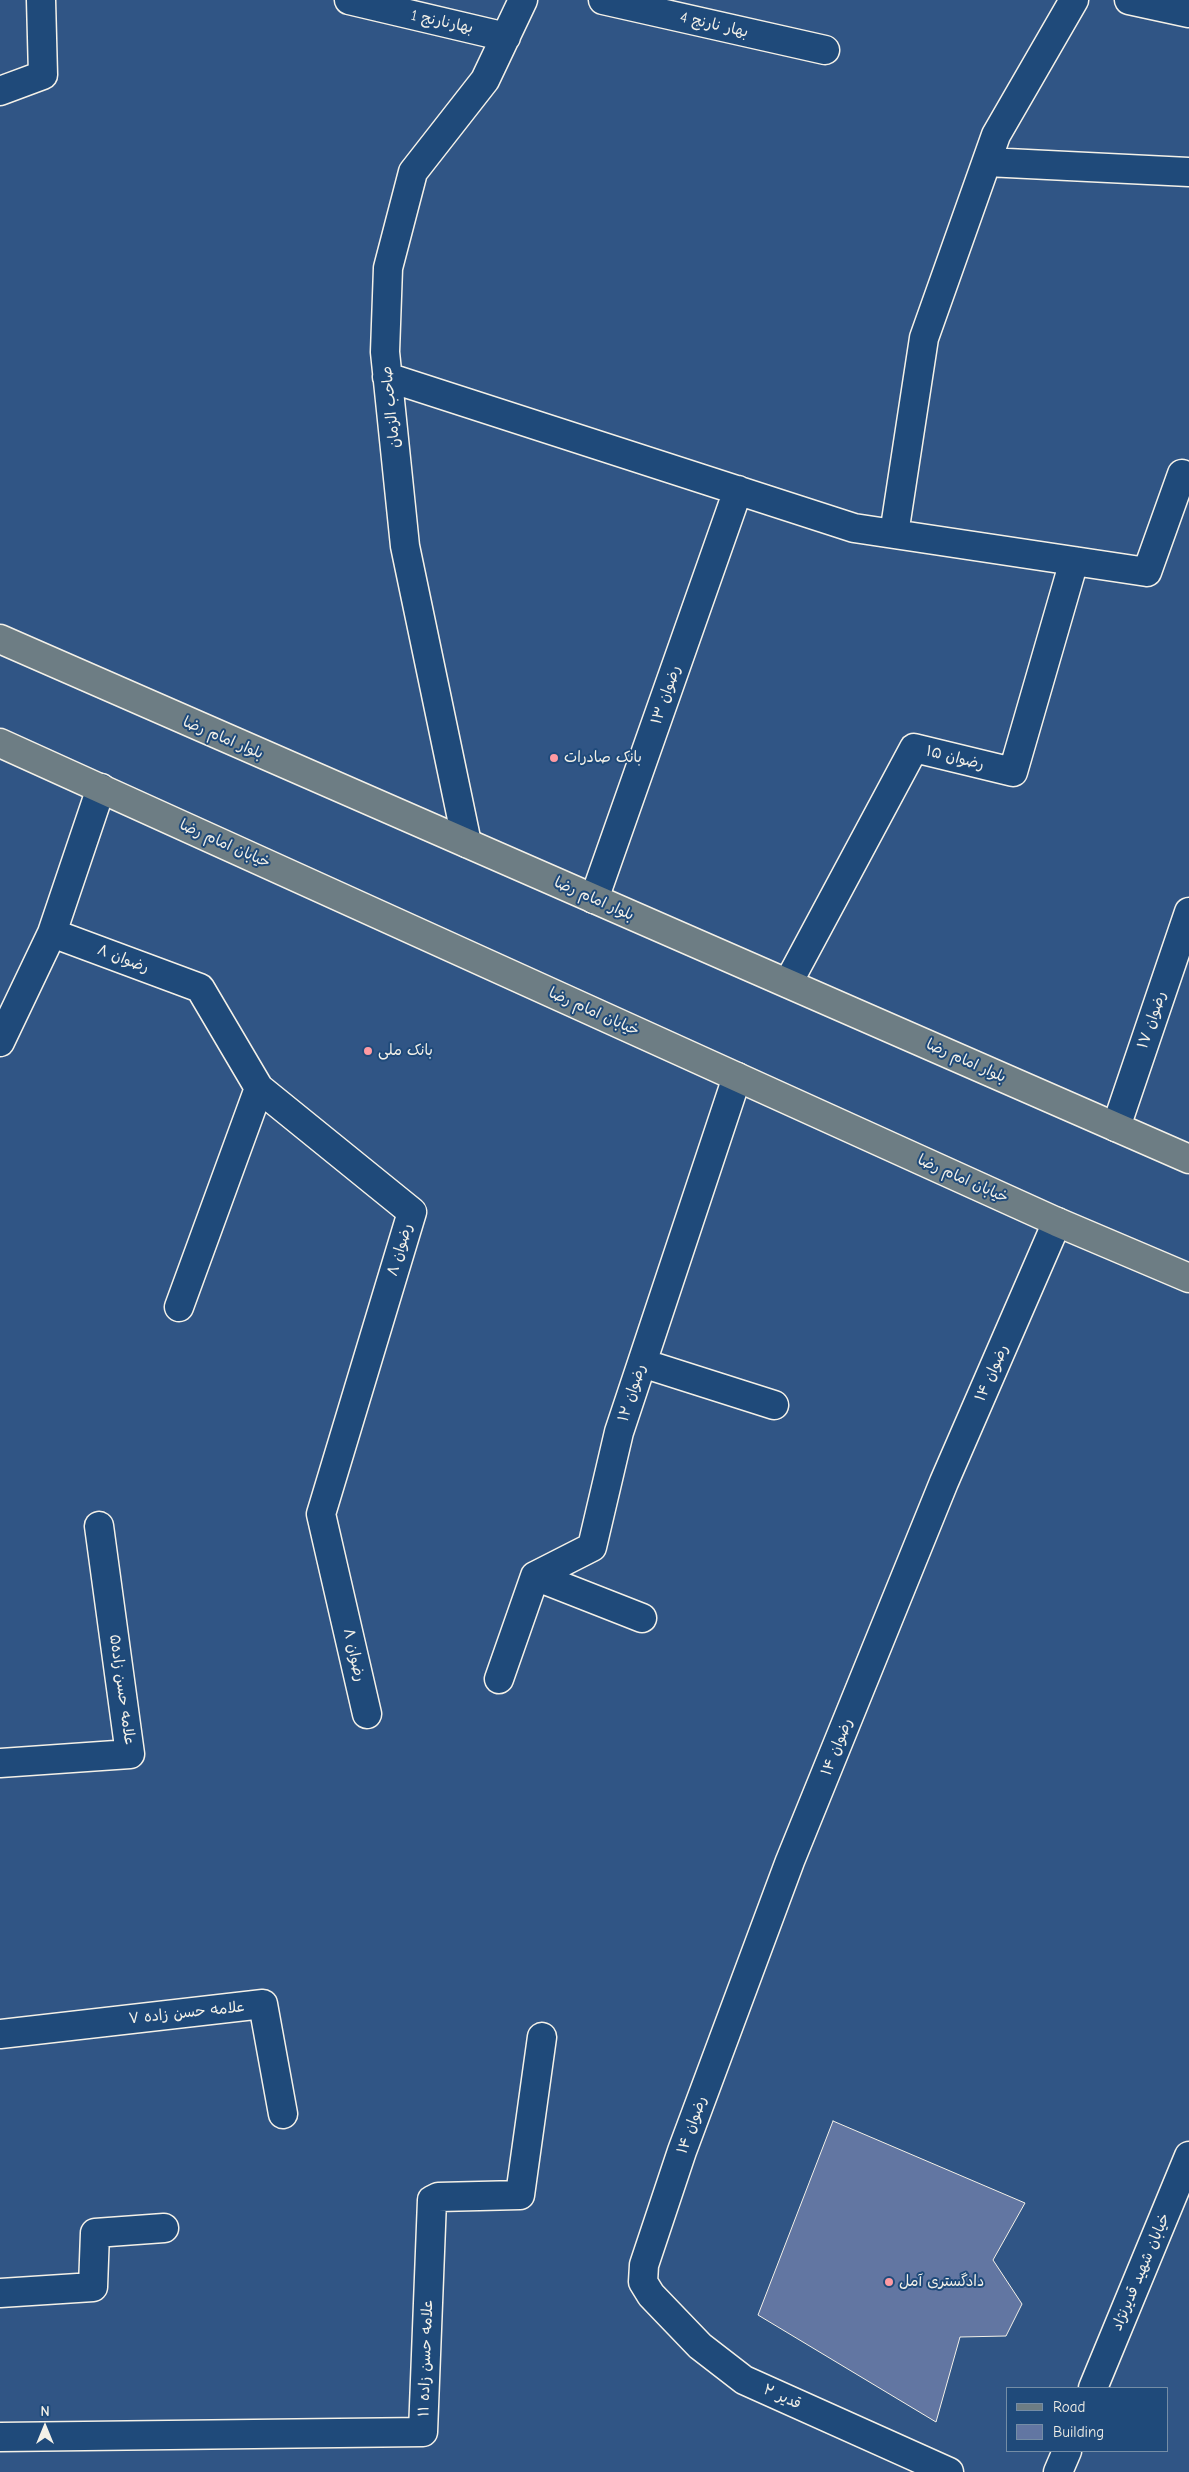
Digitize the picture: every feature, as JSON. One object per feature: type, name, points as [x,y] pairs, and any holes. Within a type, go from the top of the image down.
[{"type":"main road","name":"بلوار امام رضا","points":[[0,639],[1189,1159]]},
{"type":"main road","name":"خیابان امام رضا","points":[[0,743],[1058,1222],[1189,1278]]},
{"type":"street","points":[[0,91],[43,75],[41,0]]},
{"type":"street","name":"بهارنارنج 1","points":[[349,0],[506,37]]},
{"type":"street","name":"صاحب الزمان","points":[[467,843],[405,546],[385,352],[388,268],[413,172],[486,80],[523,0]]},
{"type":"street","name":"بهار نارنج 4","points":[[603,0],[825,50]]},
{"type":"street","points":[[894,534],[924,338],[996,135],[1074,0]]},
{"type":"street","points":[[1129,0],[1189,13]]},
{"type":"street","points":[[986,162],[1189,172]]},
{"type":"street","points":[[388,377],[854,528],[1147,572],[1182,474]]},
{"type":"street","name":"رضوان ۱۳","points":[[594,899],[738,490]]},
{"type":"street","name":"رضوان ۱۵","points":[[788,983],[914,748],[1013,772],[1074,561]]},
{"type":"street","points":[[0,1042],[52,933],[101,788]]},
{"type":"street","name":"رضوان ۱۷","points":[[1116,1127],[1189,912]]},
{"type":"street","name":"رضوان ۸","points":[[52,933],[200,988],[259,1088],[412,1212],[321,1514],[367,1714]]},
{"type":"street","name":"رضوان ۱۲","points":[[535,1576],[592,1547],[619,1432],[737,1077]]},
{"type":"street","points":[[179,1307],[259,1088]]},
{"type":"street","name":"رضوان ۱۴","points":[[644,2282],[644,2266],[682,2151],[790,1861],[944,1482],[1058,1222]]},
{"type":"street","points":[[642,1363],[774,1405]]},
{"type":"street","name":"علامه حسن زاده۵","points":[[0,1763],[130,1754],[99,1526]]},
{"type":"street","points":[[499,1679],[535,1576],[642,1618]]},
{"type":"street","name":"علامه حسن زاده ۷","points":[[0,2034],[264,2004],[283,2114]]},
{"type":"street","name":"علامه حسن زاده ۱۱","points":[[0,2437],[423,2432],[432,2200],[438,2197],[520,2196],[542,2037]]},
{"type":"street","name":"خيابان شهيد قديرنژاد","points":[[1093,2387],[1189,2156]]},
{"type":"street","points":[[0,2293],[93,2287],[95,2233],[164,2228]]},
{"type":"street","name":"قدیر ۲","points":[[644,2282],[651,2295],[700,2346],[744,2380],[949,2472]]},
{"type":"street","points":[[1058,2472],[1067,2452]]},
{"type":"building","name":"دادگستری آمل","points":[[833,2121],[1025,2203],[993,2260],[1022,2304],[1006,2336],[960,2337],[936,2422],[758,2315]]},
{"type":"place","name":"بانک صادرات","points":[[554,758]]},
{"type":"place","name":"بانک‌ ملی","points":[[368,1051]]},
{"type":"place","name":"دادگستری آمل","points":[[889,2282]]}]
